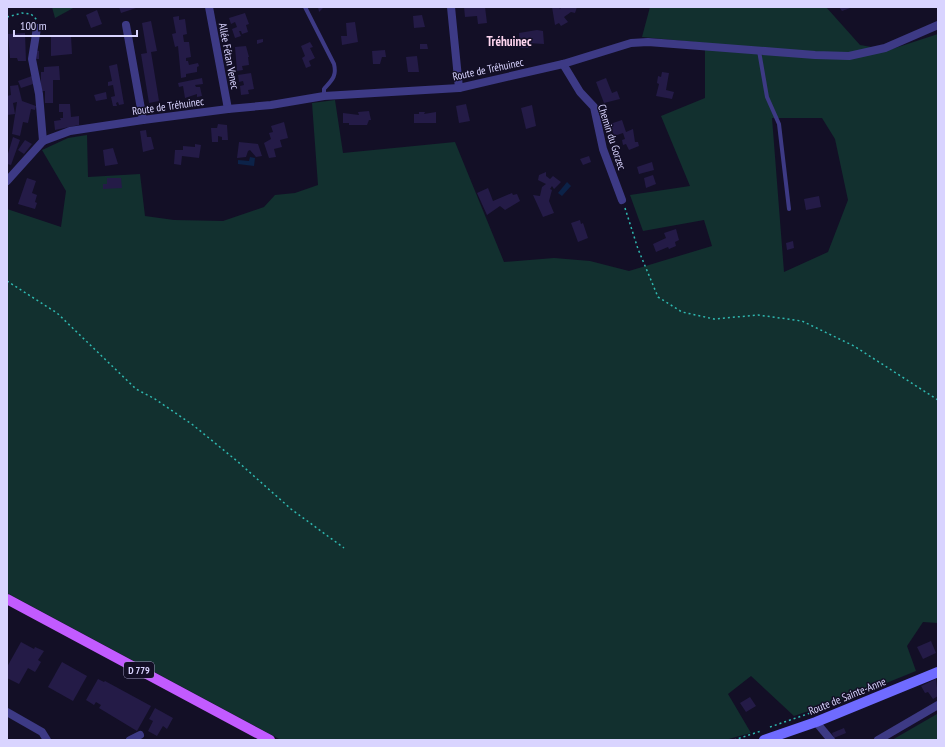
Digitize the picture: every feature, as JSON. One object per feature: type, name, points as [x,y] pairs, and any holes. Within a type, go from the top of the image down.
[{"type":"main road","name":"D 779","points":[[7,599],[270,740]]},
{"type":"main road","name":"Route de Sainte-Anne","points":[[764,740],[816,722],[938,672]]},
{"type":"street","points":[[451,7],[459,88]]},
{"type":"street","name":"Allée Fétan Venec","points":[[209,8],[228,109]]},
{"type":"street","points":[[126,25],[143,120]]},
{"type":"street","name":"Route de Tréhuinec","points":[[7,181],[43,141],[70,131],[228,109],[271,105],[324,96],[459,88],[563,64],[631,43],[648,42],[815,55],[849,56],[885,48],[938,25]]},
{"type":"street","points":[[37,28],[32,59],[39,94],[43,141]]},
{"type":"street","name":"Chemin du Gorzec","points":[[563,64],[580,92],[594,107],[603,149],[622,200]]},
{"type":"street","points":[[878,740],[938,705]]},
{"type":"street","points":[[7,712],[42,732],[47,740]]},
{"type":"street","points":[[816,722],[831,740]]},
{"type":"street","points":[[130,740],[140,735]]},
{"type":"lane","points":[[305,7],[334,64],[336,71],[334,77],[324,89],[324,96]]},
{"type":"lane","points":[[758,50],[767,97],[779,124],[789,209]]},
{"type":"path","points":[[7,17],[22,13],[31,14],[37,19],[37,28]]},
{"type":"path","points":[[622,200],[638,249],[658,297],[682,312],[714,319],[758,315],[802,321],[854,346],[938,400]]},
{"type":"path","points":[[7,281],[57,313],[136,389],[155,399],[193,425],[237,461],[291,510],[344,548]]},
{"type":"green space","points":[[52,7],[75,7],[55,18]]},
{"type":"green space","points":[[650,7],[826,7],[860,45],[889,50],[938,34],[938,623],[923,622],[907,646],[916,671],[864,692],[794,716],[751,676],[728,694],[751,733],[725,740],[281,740],[7,593],[7,209],[61,227],[66,191],[42,150],[68,138],[87,135],[88,177],[140,174],[145,216],[174,220],[223,221],[264,207],[275,195],[295,193],[318,185],[312,103],[335,100],[343,153],[455,142],[504,262],[554,258],[590,261],[629,271],[712,246],[704,220],[643,231],[630,195],[690,186],[661,116],[705,98],[705,43],[642,37]],"holes":[[[772,118],[822,118],[835,139],[848,200],[828,252],[784,272]]]},
{"type":"green space","points":[[937,714],[938,740],[892,740]]},
{"type":"water","points":[[250,157],[255,158],[254,166],[238,164],[238,160],[249,161]]},
{"type":"water","points":[[567,182],[571,186],[562,196],[558,193]]},
{"type":"building","points":[[119,7],[139,7],[121,13]]},
{"type":"building","points":[[318,7],[324,7],[319,12]]},
{"type":"building","points":[[464,7],[485,7],[487,23],[478,24],[477,16],[465,17]]},
{"type":"building","points":[[552,7],[559,7],[560,9],[562,7],[577,7],[575,13],[571,12],[564,17],[568,22],[561,26],[559,23],[555,25]]},
{"type":"building","points":[[839,7],[853,7],[842,11]]},
{"type":"building","points":[[97,10],[102,24],[91,28],[86,15]]},
{"type":"building","points":[[245,13],[249,24],[246,25],[248,32],[242,34],[241,31],[239,31],[241,36],[235,38],[232,29],[237,27],[235,22],[231,24],[229,18]]},
{"type":"building","points":[[422,15],[425,27],[414,28],[413,16]]},
{"type":"building","points":[[179,16],[179,20],[185,19],[187,34],[183,35],[184,42],[189,42],[191,57],[186,58],[186,61],[188,61],[189,65],[198,63],[199,66],[197,67],[197,72],[186,74],[186,77],[181,78],[178,46],[175,47],[172,34],[176,33],[173,17]]},
{"type":"building","points":[[151,21],[157,51],[151,52],[159,101],[149,103],[141,54],[147,53],[142,23]]},
{"type":"building","points":[[355,22],[358,42],[342,45],[341,36],[347,36],[346,23]]},
{"type":"building","points":[[537,30],[543,31],[544,44],[528,43],[528,48],[520,48],[519,33]]},
{"type":"building","points":[[25,33],[26,61],[18,61],[17,58],[10,58],[8,34]]},
{"type":"building","points":[[71,36],[72,54],[51,56],[51,37]]},
{"type":"building","points":[[263,39],[263,42],[257,44],[257,40]]},
{"type":"building","points":[[310,42],[313,47],[310,48],[315,58],[309,61],[311,66],[306,68],[302,58],[305,56],[301,46]]},
{"type":"building","points":[[420,44],[427,44],[428,49],[420,49]]},
{"type":"building","points":[[246,46],[249,57],[249,65],[242,66],[243,70],[237,71],[235,47]]},
{"type":"building","points":[[35,50],[39,51],[39,59],[35,59]]},
{"type":"building","points":[[385,50],[386,57],[382,57],[380,64],[373,64],[372,51]]},
{"type":"building","points":[[417,56],[419,72],[408,72],[406,57]]},
{"type":"building","points":[[117,64],[124,104],[119,105],[118,102],[116,103],[117,106],[113,106],[111,97],[115,96],[113,85],[108,86],[108,82],[112,81],[109,66]]},
{"type":"building","points":[[59,66],[60,80],[53,80],[53,103],[45,103],[45,91],[41,91],[41,72],[44,72],[44,67]]},
{"type":"building","points":[[662,72],[669,73],[666,90],[674,92],[672,99],[656,96],[659,84],[657,83],[658,76],[661,77]]},
{"type":"building","points":[[251,73],[254,89],[248,90],[249,94],[241,95],[240,86],[244,85],[243,81],[239,82],[238,75]]},
{"type":"building","points":[[32,76],[33,84],[21,88],[18,81]]},
{"type":"building","points":[[202,78],[203,84],[195,85],[196,87],[200,87],[202,96],[197,97],[197,94],[185,98],[183,86],[179,87],[178,83]]},
{"type":"building","points":[[606,78],[612,93],[617,91],[620,99],[604,103],[596,82]]},
{"type":"building","points":[[18,85],[22,101],[36,106],[35,110],[31,109],[28,123],[23,122],[20,136],[12,134],[17,102],[13,103],[15,114],[7,115],[7,96],[11,95],[10,86]]},
{"type":"building","points":[[106,92],[107,99],[96,101],[94,95]]},
{"type":"building","points":[[59,104],[70,104],[71,117],[79,116],[79,125],[55,130],[54,121],[61,120],[60,118],[63,118],[63,112],[59,112]]},
{"type":"building","points":[[466,104],[470,121],[459,123],[456,106]]},
{"type":"building","points":[[532,105],[536,126],[526,129],[521,108]]},
{"type":"building","points":[[369,111],[371,120],[369,120],[367,125],[349,125],[349,123],[343,123],[343,113],[359,115],[358,112]]},
{"type":"building","points":[[419,112],[425,112],[424,114],[436,112],[436,123],[414,123],[414,114],[419,114]]},
{"type":"building","points":[[622,120],[626,132],[633,129],[635,142],[638,142],[639,146],[629,150],[626,144],[623,145],[622,140],[625,139],[623,133],[614,136],[610,124]]},
{"type":"building","points":[[284,122],[288,138],[280,140],[282,147],[274,149],[276,157],[269,158],[264,143],[271,139],[269,133],[273,132],[271,126]]},
{"type":"building","points":[[218,124],[227,125],[228,140],[222,140],[222,137],[218,136],[218,142],[212,142],[211,128],[217,128]]},
{"type":"building","points":[[146,130],[147,137],[151,137],[154,149],[143,152],[140,131]]},
{"type":"building","points":[[13,137],[20,140],[11,165],[7,164],[7,157]]},
{"type":"building","points":[[25,140],[32,144],[24,154],[18,150]]},
{"type":"building","points":[[239,142],[258,144],[262,156],[256,157],[250,150],[248,151],[246,157],[237,158]]},
{"type":"building","points":[[195,144],[201,145],[199,158],[182,156],[181,165],[174,164],[175,150],[183,150],[183,146],[195,147]]},
{"type":"building","points":[[113,148],[118,164],[105,166],[103,150]]},
{"type":"building","points":[[589,156],[591,162],[583,165],[580,159]]},
{"type":"building","points":[[652,162],[654,170],[639,174],[637,167]]},
{"type":"building","points":[[546,172],[546,176],[550,179],[553,176],[561,182],[554,189],[552,186],[550,189],[552,190],[549,201],[554,213],[543,217],[533,195],[540,196],[542,187],[546,184],[538,180],[539,175]]},
{"type":"building","points":[[653,175],[656,184],[646,188],[644,178]]},
{"type":"building","points":[[27,178],[36,181],[32,193],[37,195],[35,209],[18,204]]},
{"type":"building","points":[[107,178],[121,178],[122,188],[103,189],[103,184],[107,184]]},
{"type":"building","points":[[488,188],[493,201],[512,193],[513,195],[517,194],[520,201],[505,210],[500,206],[487,215],[477,193]]},
{"type":"building","points":[[819,196],[821,207],[806,210],[804,199]]},
{"type":"building","points":[[580,220],[581,224],[583,223],[588,238],[578,242],[571,223]]},
{"type":"building","points":[[676,229],[679,240],[675,242],[676,246],[669,249],[668,247],[656,252],[653,244],[666,238],[664,233]]},
{"type":"building","points":[[793,241],[794,248],[787,250],[786,243]]},
{"type":"building","points":[[931,641],[936,653],[923,659],[917,647]]},
{"type":"building","points":[[21,642],[34,649],[35,647],[44,651],[38,660],[41,662],[35,672],[28,668],[19,684],[7,678],[7,667]]},
{"type":"building","points":[[62,662],[87,676],[73,701],[48,687]]},
{"type":"building","points":[[98,679],[104,682],[105,681],[151,706],[137,731],[99,708],[101,705],[96,702],[94,705],[86,700]]},
{"type":"building","points":[[936,679],[938,696],[933,699],[928,692],[925,693],[921,686]]},
{"type":"building","points":[[750,697],[756,706],[746,712],[740,703]]},
{"type":"building","points":[[155,708],[173,718],[167,729],[163,726],[157,736],[148,731],[153,721],[149,719]]},
{"type":"building","points":[[844,728],[846,733],[834,738],[832,733]]},
{"type":"district","name":"Tréhuinec","points":[[509,41]]}]
